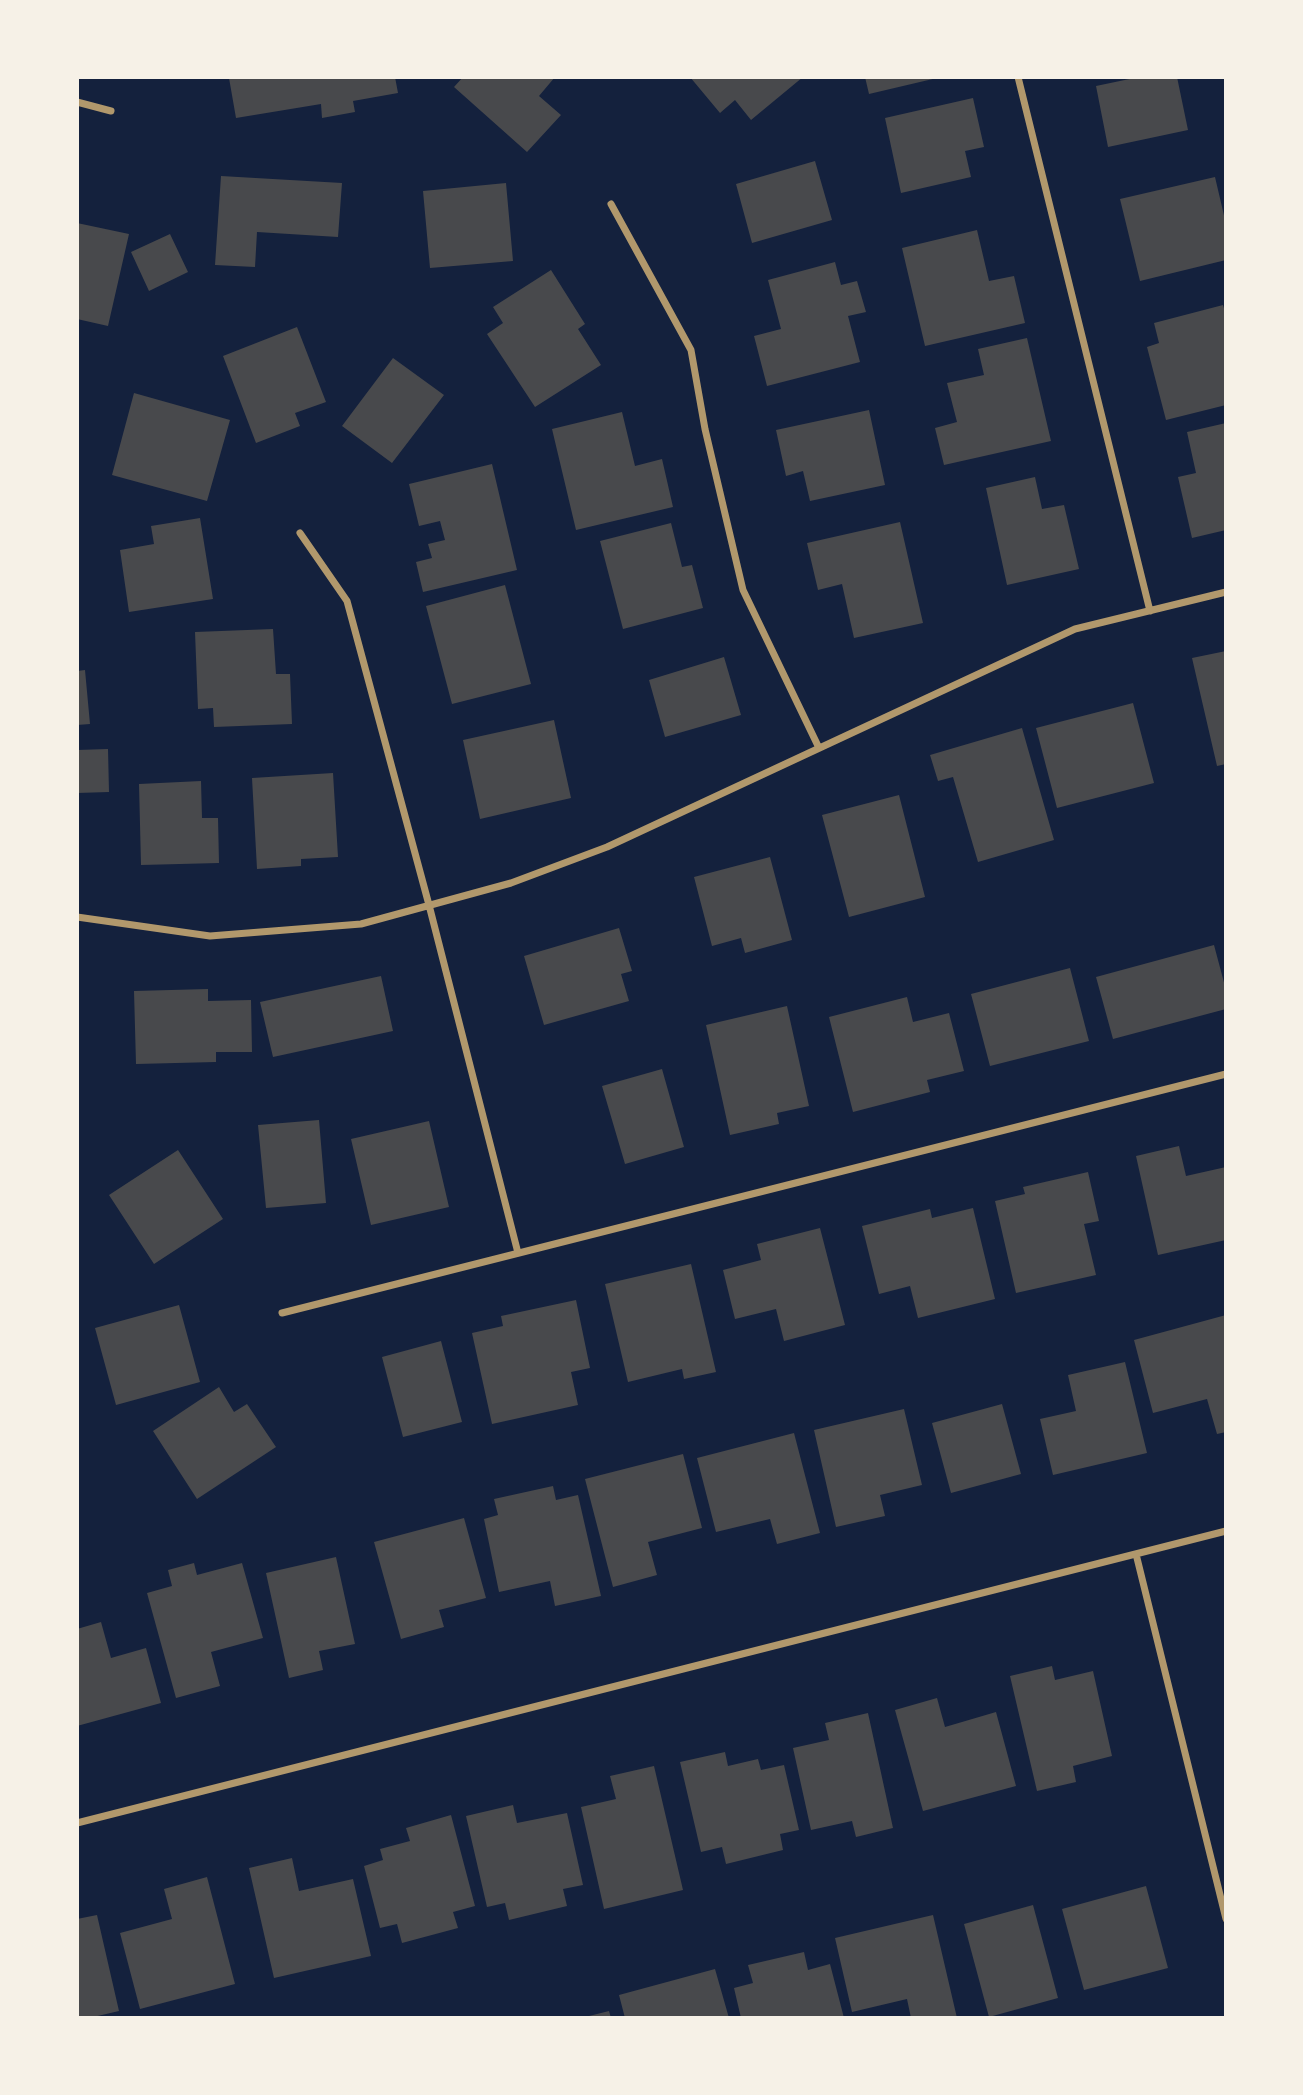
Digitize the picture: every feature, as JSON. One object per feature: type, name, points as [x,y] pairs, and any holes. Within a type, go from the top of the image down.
[{"type":"street","points":[[1018,77],[1150,611]]},
{"type":"street","points":[[77,102],[111,111]]},
{"type":"street","points":[[611,204],[691,350],[705,429],[743,590],[819,748]]},
{"type":"street","points":[[300,533],[347,601],[429,905],[518,1253]]},
{"type":"street","points":[[77,917],[210,936],[361,924],[511,883],[607,848],[1075,629],[1226,592]]},
{"type":"street","points":[[282,1313],[1226,1074]]},
{"type":"street","points":[[77,1823],[1226,1531]]},
{"type":"street","points":[[1136,1554],[1226,1919]]},
{"type":"building","points":[[395,77],[398,93],[353,101],[355,112],[322,118],[321,104],[236,118],[229,78]]},
{"type":"building","points":[[463,77],[555,77],[539,96],[561,115],[527,152],[454,87]]},
{"type":"building","points":[[690,77],[803,77],[751,120],[735,100],[720,113]]},
{"type":"building","points":[[865,77],[936,77],[937,78],[869,94]]},
{"type":"building","points":[[1139,77],[1177,77],[1188,130],[1108,147],[1096,86]]},
{"type":"building","points":[[973,98],[984,147],[965,151],[971,177],[901,193],[885,118]]},
{"type":"building","points":[[815,161],[832,220],[752,243],[736,184]]},
{"type":"building","points":[[221,176],[342,183],[338,237],[257,232],[255,267],[215,265]]},
{"type":"building","points":[[1215,177],[1226,224],[1226,260],[1140,281],[1120,199]]},
{"type":"building","points":[[506,183],[513,261],[430,268],[423,191]]},
{"type":"building","points":[[77,223],[129,234],[108,326],[77,319]]},
{"type":"building","points":[[977,230],[989,281],[1014,276],[1025,323],[925,346],[902,248]]},
{"type":"building","points":[[170,234],[188,272],[149,291],[131,252]]},
{"type":"building","points":[[835,262],[841,285],[857,281],[866,312],[848,316],[860,362],[767,386],[754,336],[781,329],[768,280]]},
{"type":"building","points":[[551,270],[585,324],[578,329],[601,365],[535,407],[487,334],[503,323],[493,307]]},
{"type":"building","points":[[1223,305],[1226,315],[1226,405],[1166,420],[1147,347],[1159,343],[1154,323]]},
{"type":"building","points":[[297,327],[326,402],[295,413],[300,426],[256,443],[223,356]]},
{"type":"building","points":[[1027,338],[1051,441],[944,465],[935,428],[957,422],[947,383],[984,375],[978,349]]},
{"type":"building","points":[[393,358],[444,395],[392,463],[342,426]]},
{"type":"building","points":[[134,393],[230,420],[207,501],[112,475]]},
{"type":"building","points":[[869,410],[885,485],[810,501],[803,471],[786,476],[776,430]]},
{"type":"building","points":[[622,412],[635,466],[662,459],[673,507],[576,530],[552,429]]},
{"type":"building","points":[[1226,423],[1226,530],[1192,538],[1178,477],[1196,473],[1187,432]]},
{"type":"building","points":[[492,464],[517,570],[423,592],[416,562],[432,558],[428,544],[445,540],[440,521],[419,526],[409,484]]},
{"type":"building","points":[[1035,477],[1042,509],[1064,505],[1079,569],[1007,585],[986,488]]},
{"type":"building","points":[[200,518],[213,599],[129,612],[120,550],[154,544],[151,526]]},
{"type":"building","points":[[900,522],[923,623],[854,638],[842,584],[818,590],[807,543]]},
{"type":"building","points":[[671,523],[682,567],[692,565],[703,608],[623,629],[600,541]]},
{"type":"building","points":[[505,585],[531,684],[452,704],[426,606]]},
{"type":"building","points":[[273,629],[276,674],[290,674],[292,724],[214,727],[213,708],[198,709],[195,632]]},
{"type":"building","points":[[1226,651],[1226,764],[1217,766],[1192,658]]},
{"type":"building","points":[[724,657],[741,715],[665,737],[649,680]]},
{"type":"building","points":[[85,670],[90,724],[77,725],[77,671]]},
{"type":"building","points":[[1133,703],[1154,783],[1057,808],[1036,728]]},
{"type":"building","points":[[554,720],[571,798],[480,819],[463,740]]},
{"type":"building","points":[[1022,728],[1054,840],[978,862],[953,777],[938,781],[930,755]]},
{"type":"building","points":[[108,749],[109,792],[77,793],[77,750]]},
{"type":"building","points":[[333,773],[338,857],[301,859],[301,866],[257,869],[252,778]]},
{"type":"building","points":[[201,781],[202,818],[218,818],[219,863],[141,865],[139,784]]},
{"type":"building","points":[[899,795],[925,897],[849,917],[822,815]]},
{"type":"building","points":[[770,857],[792,940],[745,953],[741,938],[712,946],[694,877]]},
{"type":"building","points":[[619,928],[632,971],[621,974],[629,1001],[544,1025],[524,956]]},
{"type":"building","points":[[1214,945],[1226,990],[1226,1009],[1113,1039],[1096,977]]},
{"type":"building","points":[[1070,968],[1089,1041],[990,1066],[971,994]]},
{"type":"building","points":[[381,976],[393,1031],[273,1057],[260,1002]]},
{"type":"building","points":[[208,989],[208,1001],[251,1000],[252,1052],[216,1052],[216,1062],[136,1064],[134,991]]},
{"type":"building","points":[[907,997],[913,1022],[949,1013],[964,1071],[927,1080],[930,1092],[853,1112],[829,1017]]},
{"type":"building","points":[[787,1006],[809,1106],[777,1113],[779,1124],[730,1135],[706,1025]]},
{"type":"building","points":[[662,1069],[684,1147],[625,1164],[602,1086]]},
{"type":"building","points":[[319,1120],[326,1203],[266,1208],[258,1125]]},
{"type":"building","points":[[429,1121],[449,1207],[371,1225],[351,1139]]},
{"type":"building","points":[[1179,1146],[1186,1176],[1226,1167],[1226,1240],[1158,1255],[1136,1156]]},
{"type":"building","points":[[178,1150],[223,1219],[154,1264],[109,1195]]},
{"type":"building","points":[[1088,1172],[1099,1221],[1084,1224],[1096,1275],[1016,1293],[995,1201],[1025,1194],[1023,1187]]},
{"type":"building","points":[[973,1208],[995,1299],[918,1318],[910,1286],[879,1294],[862,1226],[930,1209],[932,1218]]},
{"type":"building","points":[[820,1228],[845,1325],[784,1341],[776,1309],[735,1319],[723,1270],[761,1260],[757,1244]]},
{"type":"building","points":[[691,1264],[716,1372],[684,1379],[682,1369],[628,1382],[605,1284]]},
{"type":"building","points":[[576,1300],[590,1368],[571,1372],[578,1405],[492,1424],[472,1333],[503,1326],[501,1316]]},
{"type":"building","points":[[179,1305],[200,1382],[116,1405],[95,1328]]},
{"type":"building","points":[[1226,1315],[1226,1432],[1217,1434],[1207,1399],[1153,1413],[1134,1340]]},
{"type":"building","points":[[441,1341],[462,1422],[403,1437],[382,1357]]},
{"type":"building","points":[[1125,1362],[1147,1453],[1053,1475],[1040,1419],[1076,1411],[1068,1375]]},
{"type":"building","points":[[219,1387],[234,1412],[247,1404],[276,1447],[197,1499],[153,1431]]},
{"type":"building","points":[[1002,1404],[1021,1474],[951,1493],[932,1423]]},
{"type":"building","points":[[904,1409],[922,1485],[880,1495],[885,1516],[836,1527],[814,1430]]},
{"type":"building","points":[[794,1433],[820,1533],[777,1544],[770,1519],[716,1532],[697,1458]]},
{"type":"building","points":[[683,1454],[702,1528],[648,1542],[657,1575],[613,1587],[585,1479]]},
{"type":"building","points":[[553,1486],[556,1500],[578,1495],[601,1596],[555,1606],[550,1581],[499,1592],[484,1519],[498,1515],[494,1499]]},
{"type":"building","points":[[464,1518],[486,1598],[439,1610],[444,1627],[401,1639],[374,1542]]},
{"type":"building","points":[[336,1557],[355,1644],[319,1651],[323,1670],[289,1678],[266,1573]]},
{"type":"building","points":[[194,1563],[197,1575],[242,1563],[263,1638],[211,1652],[220,1686],[176,1698],[147,1593],[172,1586],[168,1570]]},
{"type":"building","points":[[101,1622],[111,1658],[146,1648],[161,1703],[77,1726],[77,1629]]},
{"type":"building","points":[[1052,1666],[1055,1680],[1093,1671],[1112,1756],[1073,1766],[1076,1782],[1037,1791],[1010,1676]]},
{"type":"building","points":[[937,1698],[945,1727],[996,1712],[1016,1786],[923,1811],[895,1710]]},
{"type":"building","points":[[868,1713],[893,1828],[856,1837],[852,1821],[811,1830],[793,1748],[829,1740],[825,1723]]},
{"type":"building","points":[[725,1752],[728,1766],[758,1759],[761,1770],[784,1765],[799,1830],[780,1834],[783,1850],[726,1864],[722,1847],[701,1852],[680,1762]]},
{"type":"building","points":[[654,1766],[683,1890],[604,1909],[581,1807],[616,1799],[610,1776]]},
{"type":"building","points":[[513,1805],[517,1823],[567,1813],[583,1885],[563,1889],[567,1906],[509,1920],[505,1903],[487,1907],[466,1816]]},
{"type":"building","points":[[451,1815],[475,1906],[453,1912],[458,1928],[402,1943],[397,1924],[380,1928],[364,1866],[383,1860],[380,1849],[410,1841],[406,1828]]},
{"type":"building","points":[[292,1858],[299,1891],[353,1879],[371,1956],[274,1978],[249,1868]]},
{"type":"building","points":[[207,1877],[235,1984],[140,2009],[120,1933],[172,1919],[164,1889]]},
{"type":"building","points":[[1146,1886],[1168,1968],[1084,1990],[1062,1909]]},
{"type":"building","points":[[1033,1905],[1058,1998],[989,2017],[964,1924]]},
{"type":"building","points":[[97,1915],[119,2011],[77,2018],[77,1919]]},
{"type":"building","points":[[933,1915],[957,2018],[911,2018],[907,1999],[852,2012],[835,1938]]},
{"type":"building","points":[[804,1952],[808,1970],[830,1964],[844,2018],[741,2018],[734,1988],[753,1983],[748,1965]]},
{"type":"building","points":[[715,1969],[729,2018],[625,2018],[619,1995]]},
{"type":"building","points":[[609,2011],[611,2018],[585,2018],[585,2017]]}]
